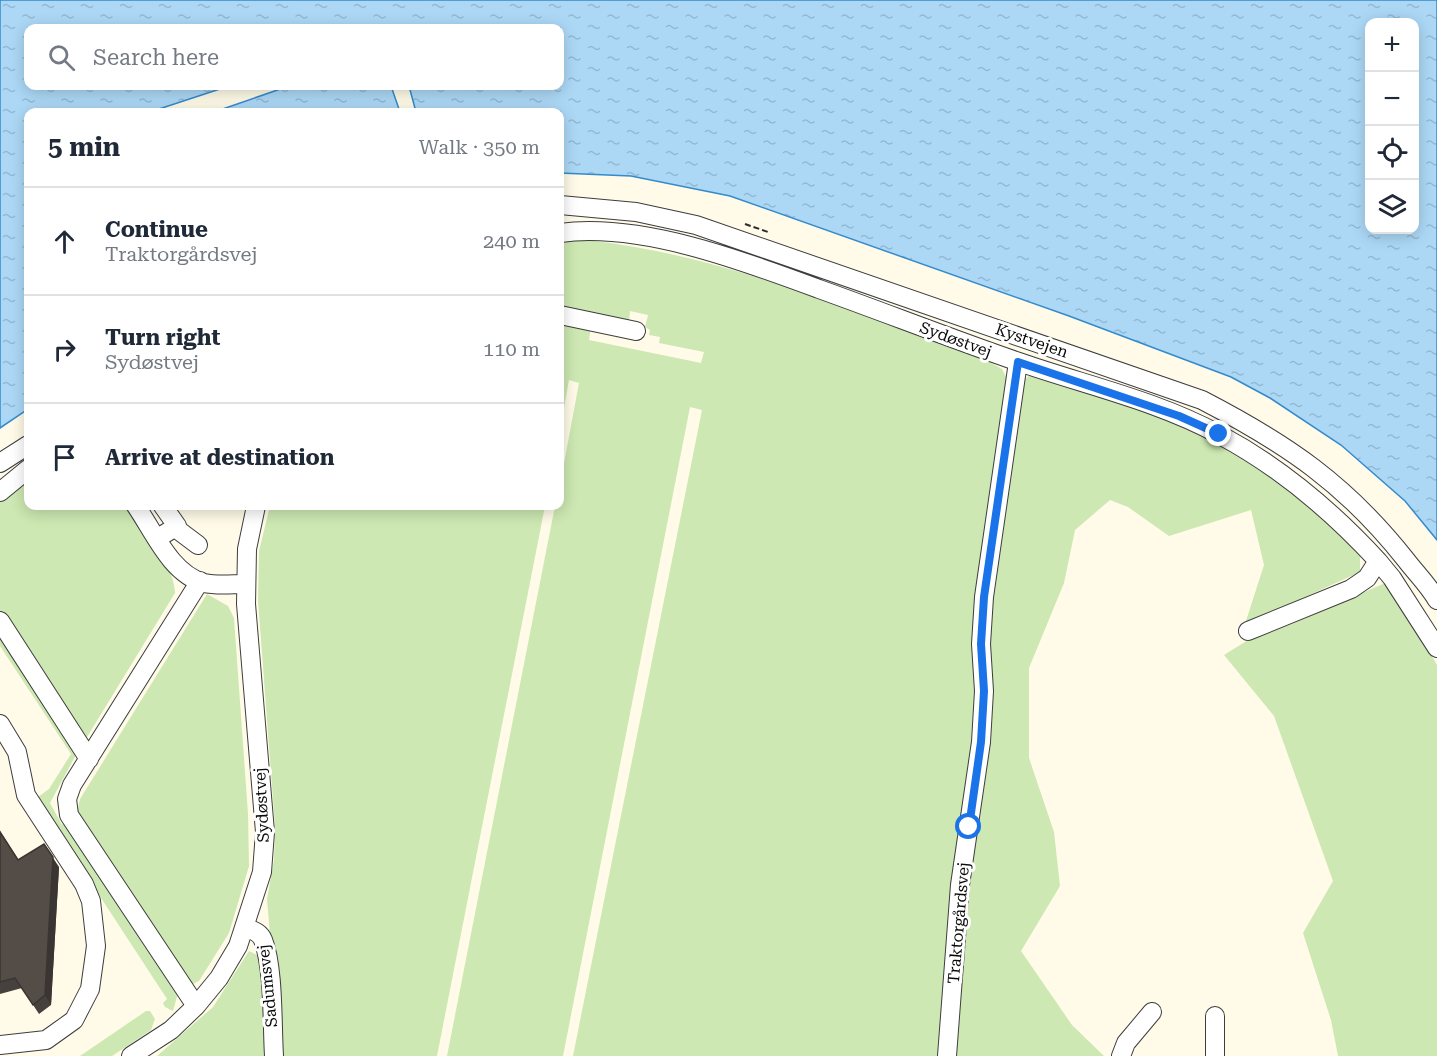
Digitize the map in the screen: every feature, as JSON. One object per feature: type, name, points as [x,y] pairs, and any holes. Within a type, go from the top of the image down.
[{"type":"street","name":"Kystvejen","points":[[564,205],[636,212],[696,225],[1202,400],[1264,432],[1340,488],[1386,534],[1437,600]]},
{"type":"street","name":"Sydøstvej","points":[[564,232],[627,235],[689,246],[752,264],[1018,362],[1179,416],[1219,434],[1272,466],[1351,532],[1392,578],[1437,648]]},
{"type":"street","points":[[564,316],[636,331]]},
{"type":"street","name":"Traktorgårdsvej","points":[[947,1056],[960,885],[981,742],[984,691],[981,644],[984,597],[1018,362]]},
{"type":"street","points":[[0,463],[24,448]]},
{"type":"street","points":[[0,492],[24,472]]},
{"type":"street","points":[[139,510],[178,569],[200,582],[217,585],[246,584]]},
{"type":"street","points":[[166,510],[178,531],[198,545]]},
{"type":"street","name":"Sydøstvej","points":[[131,1056],[171,1030],[196,1006],[219,978],[238,946],[262,872],[265,832],[246,584],[247,549],[255,510]]},
{"type":"street","points":[[158,538],[177,526]]},
{"type":"street","points":[[1248,631],[1351,589],[1367,578],[1378,561]]},
{"type":"street","points":[[196,1006],[69,815],[67,799],[89,759],[200,582]]},
{"type":"street","points":[[0,621],[89,759]]},
{"type":"street","points":[[0,724],[17,752],[26,795],[84,884],[91,901],[96,946],[90,989],[74,1020],[46,1040],[0,1045]]},
{"type":"street","name":"Sadumsvej","points":[[245,927],[258,933],[263,939],[268,964],[274,1056]]},
{"type":"street","points":[[1121,1056],[1126,1043],[1152,1012]]},
{"type":"street","points":[[1215,1016],[1215,1056]]},
{"type":"green space","points":[[587,240],[638,247],[688,258],[786,286],[979,356],[1002,369],[1007,379],[975,698],[975,738],[941,1056],[573,1056],[702,410],[690,407],[563,1056],[447,1056],[554,510],[564,510],[564,464],[579,383],[569,380],[564,408],[564,321],[591,326],[589,340],[701,363],[704,352],[659,343],[660,337],[649,335],[650,330],[645,327],[648,315],[630,311],[629,321],[564,313],[564,242]]},
{"type":"green space","points":[[1033,373],[1173,422],[1237,453],[1292,492],[1360,553],[1360,572],[1245,624],[1264,565],[1251,510],[1169,536],[1128,507],[1110,500],[1075,530],[1064,583],[1029,668],[1029,758],[1054,832],[1060,886],[1021,951],[1072,1025],[1104,1056],[953,1056],[987,631],[1022,381]]},
{"type":"green space","points":[[24,476],[24,510],[130,510],[164,560],[174,582],[175,593],[84,742],[0,612],[0,497]]},
{"type":"green space","points":[[269,510],[544,510],[437,1056],[280,1056],[267,899],[274,860],[275,826],[258,600],[259,551]]},
{"type":"green space","points":[[1385,583],[1405,609],[1437,665],[1437,1056],[1338,1056],[1331,1020],[1303,933],[1333,881],[1274,716],[1224,655],[1253,637],[1292,624]]},
{"type":"green space","points":[[207,594],[228,606],[234,618],[248,814],[249,866],[229,933],[199,981],[191,985],[77,813],[80,799]]},
{"type":"green space","points":[[0,628],[77,753],[50,803],[62,825],[65,821],[178,993],[173,1011],[165,1007],[163,1003],[167,999],[39,803],[34,800],[49,789],[71,754],[0,646]]},
{"type":"green space","points":[[249,951],[259,956],[263,966],[269,1056],[157,1056],[213,1007]]},
{"type":"green space","points":[[146,1011],[150,1011],[155,1019],[151,1030],[112,1056],[80,1056]]},
{"type":"water","points":[[0,0],[1437,0],[1437,540],[1405,501],[1341,445],[1270,398],[1231,377],[1069,316],[730,196],[631,176],[564,173],[564,108],[415,108],[410,90],[564,90],[564,24],[24,24],[24,90],[217,90],[162,108],[24,108],[24,412],[0,428]]},
{"type":"water","points":[[277,90],[392,90],[399,108],[226,108]]},
{"type":"building","points":[[0,832],[18,860],[44,844],[53,857],[45,995],[33,1005],[15,978],[0,982]]},
{"type":"route","points":[[969,827],[981,742],[984,691],[981,644],[984,597],[1018,362],[1179,416],[1219,434]]}]
